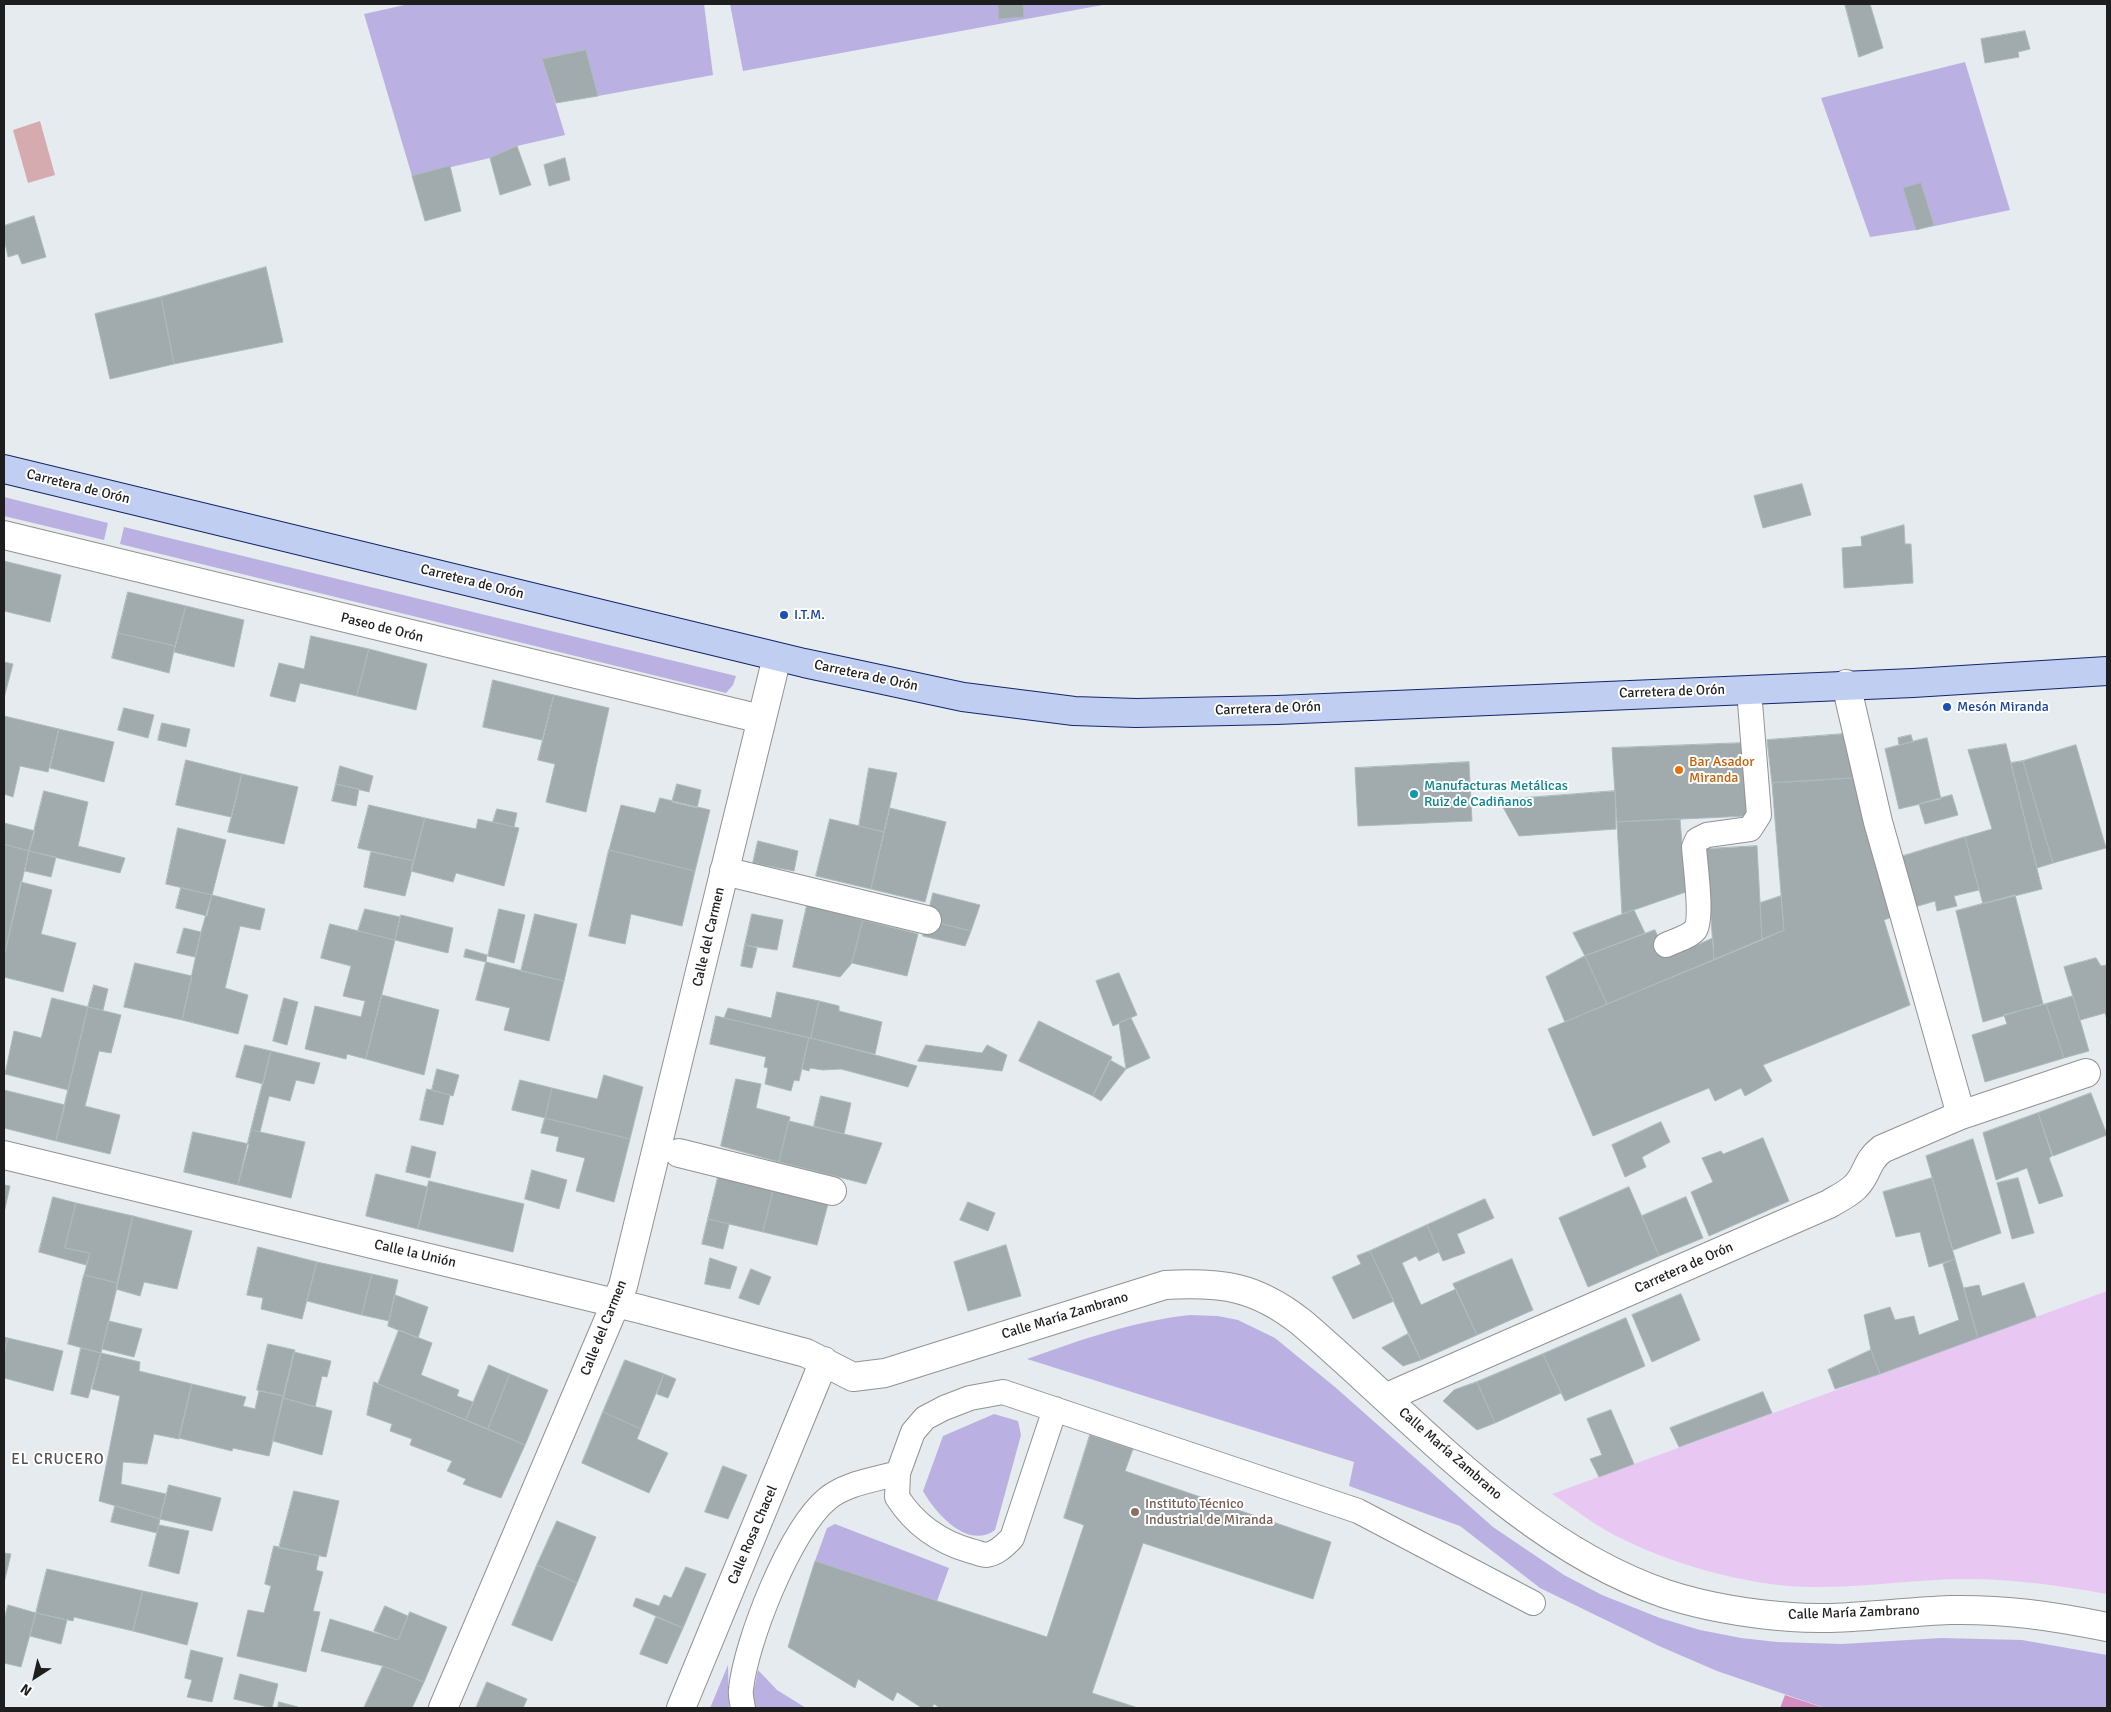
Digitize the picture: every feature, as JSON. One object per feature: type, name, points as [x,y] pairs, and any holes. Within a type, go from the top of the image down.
[{"type":"street","name":"Carretera de Orón","points":[[4,469],[777,656],[963,697],[1092,712],[1277,710],[1749,690],[1846,684],[1913,683],[2107,671]]},
{"type":"street","name":"Paseo de Orón","points":[[4,535],[761,719]]},
{"type":"street","name":"Calle del Carmen","points":[[443,1708],[623,1286],[777,656]]},
{"type":"street","points":[[1846,684],[1880,832],[1961,1115]]},
{"type":"street","name":"Calle del Carmen","points":[[724,871],[927,920]]},
{"type":"street","name":"Carretera de Orón","points":[[1387,1397],[1829,1204],[1856,1187],[1862,1179],[1871,1157],[1882,1149],[1961,1115],[2086,1073]]},
{"type":"street","points":[[679,1153],[832,1191]]},
{"type":"street","name":"Calle la Unión","points":[[4,1155],[616,1303],[806,1353],[824,1361]]},
{"type":"street","name":"Calle María Zambrano","points":[[824,1361],[853,1377],[885,1373],[1165,1285],[1211,1285],[1242,1288],[1282,1307],[1387,1397],[1442,1448],[1540,1528],[1585,1557],[1620,1575],[1667,1594],[1709,1605],[1793,1617],[1861,1616],[1951,1610],[2010,1610],[2107,1627]]},
{"type":"street","name":"Calle Rosa Chacel","points":[[681,1708],[824,1361]]},
{"type":"lane","points":[[1666,945],[1694,932],[1697,926],[1694,847],[1696,840],[1707,835],[1750,829],[1759,815],[1749,690]]},
{"type":"lane","points":[[1055,1409],[1012,1538],[999,1551],[986,1555],[959,1547],[921,1527],[897,1497],[898,1473],[913,1432],[925,1418],[970,1398],[1003,1392],[1055,1409],[1358,1511],[1533,1603]]},
{"type":"lane","points":[[743,1708],[740,1691],[751,1641],[790,1549],[810,1516],[827,1499],[844,1488],[898,1473]]},
{"type":"shaded area","points":[[409,4],[704,4],[713,75],[598,96],[586,50],[542,59],[565,135],[517,146],[490,158],[412,176],[364,14]]},
{"type":"shaded area","points":[[730,4],[1108,4],[743,71]]},
{"type":"shaded area","points":[[1965,62],[2010,210],[1916,230],[1870,237],[1821,98]]},
{"type":"shaded area","points":[[40,121],[55,175],[28,183],[13,130]]},
{"type":"shaded area","points":[[4,497],[108,523],[104,540],[4,516]]},
{"type":"shaded area","points":[[124,527],[736,676],[733,685],[726,693],[120,544]]},
{"type":"shaded area","points":[[2107,1291],[2107,1594],[2073,1588],[1985,1579],[1826,1587],[1802,1587],[1757,1582],[1715,1573],[1674,1561],[1635,1545],[1599,1526],[1552,1494]]},
{"type":"shaded area","points":[[1190,1315],[1218,1316],[1238,1320],[1275,1338],[1335,1387],[1493,1527],[1564,1575],[1602,1595],[1660,1618],[1700,1630],[1741,1638],[1777,1642],[1842,1644],[1941,1638],[2022,1640],[2107,1655],[2107,1708],[1825,1708],[1717,1671],[1659,1646],[1540,1588],[1460,1526],[1349,1486],[1354,1462],[1027,1359],[1087,1338],[1148,1322]]},
{"type":"shaded area","points":[[994,1414],[1018,1421],[1021,1435],[995,1530],[985,1535],[974,1536],[964,1533],[944,1519],[923,1491],[943,1436]]},
{"type":"shaded area","points":[[835,1524],[949,1568],[937,1601],[815,1561],[827,1528]]},
{"type":"shaded area","points":[[728,1665],[729,1708],[710,1708]]},
{"type":"shaded area","points":[[758,1670],[777,1690],[806,1708],[754,1708],[752,1699]]},
{"type":"shaded area","points":[[1785,1695],[1824,1708],[1780,1708]]},
{"type":"building","points":[[998,4],[1023,4],[1024,17],[999,19]]},
{"type":"building","points":[[1845,4],[1870,4],[1883,48],[1859,57]]},
{"type":"building","points":[[2025,31],[2030,49],[2018,52],[2019,57],[1985,63],[1981,39]]},
{"type":"building","points":[[586,50],[598,96],[556,103],[542,59]]},
{"type":"building","points":[[517,146],[531,185],[500,195],[490,158]]},
{"type":"building","points":[[565,158],[570,180],[549,186],[544,165]]},
{"type":"building","points":[[450,166],[461,211],[425,221],[412,176]]},
{"type":"building","points":[[1921,183],[1934,225],[1916,230],[1903,188]]},
{"type":"building","points":[[34,216],[46,257],[22,264],[18,254],[8,257],[4,238],[4,226]]},
{"type":"building","points":[[266,267],[283,342],[174,364],[161,297]]},
{"type":"building","points":[[161,297],[174,364],[110,379],[95,314]]},
{"type":"building","points":[[1802,484],[1811,515],[1763,528],[1754,496]]},
{"type":"building","points":[[1904,525],[1905,544],[1911,544],[1913,583],[1844,588],[1842,548],[1862,546],[1861,537]]},
{"type":"building","points":[[4,561],[61,575],[50,622],[4,611]]},
{"type":"building","points":[[128,592],[186,606],[175,646],[118,633]]},
{"type":"building","points":[[186,606],[244,620],[234,667],[174,652]]},
{"type":"building","points":[[118,633],[175,646],[169,673],[112,658]]},
{"type":"building","points":[[311,636],[369,649],[357,696],[300,683],[295,702],[270,696],[279,663],[304,669]]},
{"type":"building","points":[[369,649],[427,664],[416,710],[357,696]]},
{"type":"building","points":[[4,662],[13,664],[4,698]]},
{"type":"building","points":[[493,680],[554,695],[542,740],[483,727]]},
{"type":"building","points":[[554,695],[609,708],[586,812],[546,802],[555,764],[538,760]]},
{"type":"building","points":[[124,708],[154,715],[148,738],[118,730]]},
{"type":"building","points":[[4,716],[59,729],[48,772],[20,766],[13,797],[4,794]]},
{"type":"building","points":[[162,723],[190,729],[186,747],[158,740]]},
{"type":"building","points":[[59,729],[114,742],[104,782],[50,768]]},
{"type":"building","points":[[1843,734],[1855,778],[1772,783],[1767,740]]},
{"type":"building","points":[[1911,735],[1913,742],[1899,745],[1898,738]]},
{"type":"building","points":[[1927,738],[1941,799],[1899,809],[1885,749]]},
{"type":"building","name":"Bar Asador Miranda","points":[[1743,743],[1747,816],[1617,822],[1612,748]]},
{"type":"building","points":[[2006,744],[2042,889],[1983,904],[1965,837],[1992,829],[1968,750]]},
{"type":"building","points":[[2076,745],[2106,848],[2053,863],[2023,761]]},
{"type":"building","points":[[186,760],[242,774],[231,817],[176,805]]},
{"type":"building","points":[[2023,761],[2053,863],[2037,868],[2011,763]]},
{"type":"building","name":"Manufacturas Metálicas Ruiz de Cadiñanos","points":[[1469,762],[1472,821],[1358,826],[1355,768]]},
{"type":"building","points":[[340,766],[373,776],[369,792],[336,784]]},
{"type":"building","points":[[869,768],[897,773],[884,832],[859,826]]},
{"type":"building","points":[[242,774],[298,787],[284,844],[228,832]]},
{"type":"building","points":[[1855,778],[1892,917],[1884,920],[1910,1005],[1763,1065],[1772,1081],[1745,1096],[1741,1088],[1715,1101],[1709,1088],[1593,1136],[1548,1029],[1784,930],[1772,783]]},
{"type":"building","points":[[336,784],[359,789],[356,806],[332,801]]},
{"type":"building","points":[[677,784],[701,790],[697,808],[672,802]]},
{"type":"building","points":[[44,791],[88,802],[78,846],[125,858],[120,873],[29,851]]},
{"type":"building","points":[[1615,791],[1616,829],[1519,836],[1499,800]]},
{"type":"building","points":[[1952,795],[1958,815],[1925,824],[1919,804]]},
{"type":"building","points":[[660,798],[710,810],[695,871],[609,850],[621,805],[655,813]]},
{"type":"building","points":[[369,805],[425,818],[414,861],[358,848]]},
{"type":"building","points":[[890,808],[946,822],[925,902],[871,889]]},
{"type":"building","points":[[497,809],[517,813],[514,827],[493,822]]},
{"type":"building","points":[[425,818],[476,829],[478,819],[519,828],[504,886],[456,873],[453,882],[411,871]]},
{"type":"building","points":[[830,819],[884,832],[871,889],[816,876]]},
{"type":"building","points":[[1680,819],[1686,892],[1622,914],[1617,822]]},
{"type":"building","points":[[4,823],[35,831],[29,851],[4,844]]},
{"type":"building","points":[[178,828],[226,840],[212,895],[166,884]]},
{"type":"building","points":[[1965,837],[1979,890],[1954,896],[1957,906],[1937,911],[1935,901],[1915,907],[1900,857]]},
{"type":"building","points":[[758,841],[798,851],[794,871],[753,863]]},
{"type":"building","points":[[4,844],[29,851],[4,957]]},
{"type":"building","points":[[1757,846],[1762,940],[1714,960],[1706,849]]},
{"type":"building","points":[[609,850],[695,871],[682,926],[631,914],[625,944],[589,936]]},
{"type":"building","points":[[29,851],[56,857],[51,877],[25,871]]},
{"type":"building","points":[[371,852],[414,861],[405,896],[364,887]]},
{"type":"building","points":[[21,882],[52,890],[41,934],[76,943],[63,992],[4,977],[4,957]]},
{"type":"building","points":[[181,888],[212,895],[207,916],[176,908]]},
{"type":"building","points":[[933,893],[980,905],[971,931],[927,920]]},
{"type":"building","points":[[212,895],[265,909],[260,930],[240,926],[225,988],[248,995],[238,1034],[182,1020],[201,932]]},
{"type":"building","points":[[2015,895],[2043,1004],[1983,1022],[1956,911]]},
{"type":"building","points":[[1781,896],[1784,930],[1762,940],[1760,903]]},
{"type":"building","points":[[807,905],[863,920],[852,963],[840,977],[793,967]]},
{"type":"building","points":[[365,909],[400,917],[395,940],[358,931]]},
{"type":"building","points":[[499,909],[525,915],[514,963],[488,956]]},
{"type":"building","points":[[1634,910],[1645,933],[1585,956],[1573,933]]},
{"type":"building","points":[[535,914],[577,924],[564,981],[521,971]]},
{"type":"building","points":[[752,914],[783,920],[777,950],[745,945]]},
{"type":"building","points":[[401,915],[453,928],[448,953],[395,940]]},
{"type":"building","points":[[863,920],[918,934],[907,976],[852,963]]},
{"type":"building","points":[[927,920],[971,931],[965,946],[923,936]]},
{"type":"building","points":[[330,924],[395,940],[366,1059],[347,1054],[346,1059],[305,1049],[315,1006],[361,1017],[365,1001],[343,996],[351,966],[321,958]]},
{"type":"building","points":[[184,928],[201,932],[195,957],[177,953]]},
{"type":"building","points":[[1655,930],[1667,958],[1713,938],[1714,960],[1607,1004],[1585,956]]},
{"type":"building","points":[[745,945],[757,948],[752,968],[741,966]]},
{"type":"building","points":[[466,949],[487,955],[486,962],[464,957]]},
{"type":"building","points":[[1585,956],[1607,1004],[1565,1022],[1546,977]]},
{"type":"building","points":[[2096,958],[2101,966],[2107,965],[2107,1020],[2105,1013],[2080,1020],[2064,967]]},
{"type":"building","points":[[486,962],[564,981],[549,1041],[504,1030],[510,1008],[476,1000]]},
{"type":"building","points":[[135,963],[192,976],[182,1020],[124,1007]]},
{"type":"building","points":[[1119,973],[1137,1015],[1113,1026],[1096,981]]},
{"type":"building","points":[[94,985],[108,989],[103,1010],[88,1007]]},
{"type":"building","points":[[777,992],[819,1001],[811,1038],[724,1018],[728,1008],[771,1018]]},
{"type":"building","points":[[382,995],[439,1010],[424,1075],[366,1059]]},
{"type":"building","points":[[2073,996],[2089,1051],[2064,1058],[2046,1004]]},
{"type":"building","points":[[52,998],[88,1007],[68,1090],[5,1074],[14,1031],[41,1038]]},
{"type":"building","points":[[284,998],[298,1002],[287,1045],[273,1041]]},
{"type":"building","points":[[819,1001],[839,1006],[839,1011],[882,1022],[875,1054],[811,1038]]},
{"type":"building","points":[[2046,1004],[2064,1058],[1985,1082],[1972,1035],[2007,1024],[2004,1015]]},
{"type":"building","points":[[88,1007],[121,1015],[111,1053],[99,1051],[85,1106],[120,1115],[110,1154],[56,1141]]},
{"type":"building","points":[[716,1016],[809,1038],[799,1081],[794,1080],[791,1091],[765,1084],[768,1068],[764,1067],[766,1057],[710,1044]]},
{"type":"building","points":[[1131,1018],[1150,1058],[1126,1069],[1119,1023]]},
{"type":"building","points":[[1039,1021],[1112,1057],[1093,1096],[1019,1061]]},
{"type":"building","points":[[809,1038],[917,1066],[908,1087],[841,1069],[823,1070],[810,1068],[809,1071],[802,1069]]},
{"type":"building","points":[[245,1045],[271,1051],[263,1084],[236,1077]]},
{"type":"building","points":[[926,1045],[982,1053],[987,1045],[1007,1055],[1002,1071],[918,1061]]},
{"type":"building","points":[[271,1051],[320,1063],[314,1084],[296,1080],[290,1101],[269,1096],[260,1132],[251,1130]]},
{"type":"building","points":[[1110,1060],[1126,1069],[1101,1101],[1093,1096]]},
{"type":"building","points":[[437,1069],[459,1075],[453,1096],[432,1090]]},
{"type":"building","points":[[604,1075],[643,1087],[630,1139],[545,1118],[552,1088],[597,1099]]},
{"type":"building","points":[[736,1079],[761,1084],[756,1108],[790,1117],[779,1162],[721,1146]]},
{"type":"building","points":[[520,1080],[552,1088],[545,1118],[512,1110]]},
{"type":"building","points":[[427,1089],[450,1095],[443,1125],[420,1120]]},
{"type":"building","points":[[4,1090],[65,1105],[56,1141],[4,1128]]},
{"type":"building","points":[[2091,1093],[2107,1135],[2053,1156],[2038,1113]]},
{"type":"building","points":[[821,1096],[851,1103],[844,1134],[814,1126]]},
{"type":"building","points":[[2038,1113],[2052,1156],[2049,1158],[2063,1196],[2039,1204],[2027,1168],[1996,1180],[1983,1133]]},
{"type":"building","points":[[545,1118],[630,1139],[614,1202],[576,1191],[585,1158],[556,1151],[559,1137],[541,1133]]},
{"type":"building","points":[[789,1121],[882,1143],[866,1184],[779,1162]]},
{"type":"building","points":[[1661,1122],[1670,1142],[1642,1157],[1646,1167],[1625,1177],[1612,1145]]},
{"type":"building","points":[[251,1130],[305,1142],[291,1198],[238,1185]]},
{"type":"building","points":[[193,1132],[249,1144],[238,1185],[184,1172]]},
{"type":"building","points":[[1763,1138],[1789,1201],[1709,1236],[1691,1192],[1713,1182],[1702,1158],[1721,1151],[1723,1154]]},
{"type":"building","points":[[1973,1139],[2001,1233],[1953,1250],[1926,1156]]},
{"type":"building","points":[[412,1146],[436,1152],[430,1178],[406,1172]]},
{"type":"building","points":[[532,1170],[567,1180],[559,1209],[525,1199]]},
{"type":"building","points":[[376,1174],[428,1187],[418,1229],[366,1216]]},
{"type":"building","points":[[718,1177],[773,1191],[763,1232],[708,1219]]},
{"type":"building","points":[[1932,1178],[1955,1259],[1929,1267],[1920,1232],[1896,1237],[1883,1192]]},
{"type":"building","points":[[2018,1178],[2034,1233],[2012,1239],[1997,1183]]},
{"type":"building","points":[[429,1181],[524,1204],[513,1252],[418,1229]]},
{"type":"building","points":[[4,1185],[10,1186],[4,1213]]},
{"type":"building","points":[[1629,1187],[1659,1256],[1588,1287],[1559,1218]]},
{"type":"building","points":[[773,1191],[828,1204],[817,1245],[763,1232]]},
{"type":"building","points":[[53,1197],[76,1203],[65,1248],[90,1253],[86,1265],[39,1252]]},
{"type":"building","points":[[1686,1197],[1703,1238],[1659,1256],[1642,1216]]},
{"type":"building","points":[[1485,1199],[1494,1218],[1457,1234],[1465,1253],[1443,1261],[1427,1225]]},
{"type":"building","points":[[968,1202],[995,1213],[988,1231],[960,1220]]},
{"type":"building","points":[[76,1203],[133,1216],[118,1283],[84,1275],[90,1253],[65,1248]]},
{"type":"building","points":[[133,1216],[192,1231],[177,1289],[144,1282],[140,1296],[116,1289]]},
{"type":"building","points":[[708,1219],[729,1224],[723,1249],[702,1244]]},
{"type":"building","points":[[1427,1225],[1439,1252],[1419,1261],[1416,1256],[1402,1263],[1421,1305],[1456,1289],[1477,1335],[1421,1360],[1370,1251]]},
{"type":"building","points":[[1006,1245],[1021,1296],[968,1311],[954,1262]]},
{"type":"building","points":[[258,1247],[317,1262],[302,1319],[261,1309],[263,1298],[247,1295]]},
{"type":"building","points":[[1370,1251],[1394,1301],[1353,1319],[1332,1277],[1361,1264],[1357,1256]]},
{"type":"building","points":[[710,1258],[737,1267],[730,1289],[705,1284]]},
{"type":"building","points":[[1512,1259],[1533,1310],[1477,1335],[1453,1284]]},
{"type":"building","points":[[1955,1259],[1978,1338],[1880,1374],[1871,1350],[1864,1315],[1890,1307],[1895,1320],[1914,1316],[1919,1335],[1959,1320],[1943,1264]]},
{"type":"building","points":[[317,1262],[372,1274],[362,1315],[307,1301]]},
{"type":"building","points":[[751,1269],[771,1277],[759,1305],[739,1298]]},
{"type":"building","points":[[372,1274],[398,1280],[389,1321],[362,1315]]},
{"type":"building","points":[[84,1275],[118,1283],[101,1353],[68,1344]]},
{"type":"building","points":[[2024,1283],[2036,1317],[1978,1338],[1964,1288],[1979,1285],[1982,1296]]},
{"type":"building","points":[[1681,1294],[1700,1340],[1652,1362],[1632,1315]]},
{"type":"building","points":[[395,1295],[428,1307],[418,1338],[388,1326]]},
{"type":"building","points":[[1626,1318],[1645,1366],[1565,1401],[1543,1354]]},
{"type":"building","points":[[109,1321],[142,1329],[134,1357],[102,1349]]},
{"type":"building","points":[[399,1330],[432,1343],[421,1375],[459,1390],[457,1396],[473,1402],[466,1420],[378,1384]]},
{"type":"building","points":[[1408,1334],[1421,1360],[1403,1366],[1382,1348]]},
{"type":"building","points":[[4,1337],[8,1338],[4,1354]]},
{"type":"building","points":[[8,1338],[63,1351],[53,1391],[4,1378],[4,1354]]},
{"type":"building","points":[[268,1344],[295,1350],[284,1396],[257,1390]]},
{"type":"building","points":[[81,1348],[101,1353],[88,1398],[71,1394]]},
{"type":"building","points":[[1871,1350],[1880,1374],[1835,1389],[1828,1370]]},
{"type":"building","points":[[294,1352],[331,1361],[327,1377],[322,1376],[315,1407],[283,1398]]},
{"type":"building","points":[[101,1353],[140,1362],[139,1371],[192,1384],[179,1439],[154,1434],[147,1464],[123,1462],[121,1484],[166,1494],[160,1519],[99,1501],[120,1396],[92,1389]]},
{"type":"building","points":[[1543,1354],[1561,1393],[1495,1423],[1477,1382]]},
{"type":"building","points":[[625,1360],[664,1374],[641,1429],[603,1412]]},
{"type":"building","points":[[489,1365],[510,1374],[488,1429],[466,1420]]},
{"type":"building","points":[[510,1374],[548,1390],[525,1445],[488,1429]]},
{"type":"building","points":[[664,1374],[676,1379],[668,1398],[657,1394]]},
{"type":"building","points":[[374,1382],[525,1445],[501,1498],[463,1484],[466,1479],[447,1471],[452,1461],[410,1445],[412,1439],[390,1431],[392,1424],[367,1415]]},
{"type":"building","points":[[1477,1382],[1495,1423],[1477,1430],[1443,1401],[1454,1390]]},
{"type":"building","points":[[192,1384],[246,1397],[243,1406],[255,1409],[259,1391],[284,1396],[269,1456],[233,1448],[232,1451],[179,1438]]},
{"type":"building","points":[[1763,1392],[1772,1413],[1679,1447],[1670,1428]]},
{"type":"building","points":[[283,1398],[332,1411],[322,1455],[273,1441]]},
{"type":"building","points":[[1611,1410],[1634,1464],[1599,1477],[1590,1459],[1602,1455],[1587,1419]]},
{"type":"building","points":[[603,1412],[641,1429],[637,1439],[668,1453],[649,1493],[582,1463]]},
{"type":"building","points":[[1090,1435],[1133,1449],[1125,1471],[1331,1542],[1313,1599],[1143,1543],[1092,1693],[1138,1708],[940,1708],[934,1704],[932,1708],[922,1708],[897,1692],[893,1701],[858,1679],[855,1688],[788,1647],[815,1561],[1047,1637],[1084,1525],[1064,1518]]},
{"type":"building","points":[[723,1466],[747,1475],[728,1519],[705,1512]]},
{"type":"building","points":[[169,1485],[221,1498],[212,1531],[160,1519]]},
{"type":"building","points":[[294,1491],[339,1501],[326,1557],[279,1548]]},
{"type":"building","points":[[115,1506],[160,1519],[157,1533],[111,1522]]},
{"type":"building","points":[[557,1521],[596,1537],[577,1583],[537,1565]]},
{"type":"building","points":[[159,1525],[189,1531],[179,1574],[149,1566]]},
{"type":"building","points":[[274,1546],[319,1556],[316,1570],[323,1572],[313,1611],[320,1612],[306,1672],[237,1656],[248,1610],[264,1613],[271,1586],[265,1584]]},
{"type":"building","points":[[4,1553],[11,1554],[4,1583]]},
{"type":"building","points":[[537,1565],[577,1583],[552,1641],[512,1625]]},
{"type":"building","points":[[686,1567],[706,1574],[683,1628],[633,1606],[636,1598],[659,1606],[664,1595],[671,1598]]},
{"type":"building","points":[[47,1569],[143,1591],[133,1631],[74,1617],[73,1621],[36,1613]]},
{"type":"building","points":[[143,1591],[198,1603],[187,1645],[133,1631]]},
{"type":"building","points":[[8,1605],[36,1613],[21,1667],[4,1663],[4,1621]]},
{"type":"building","points":[[385,1606],[408,1616],[398,1640],[374,1631]]},
{"type":"building","points":[[410,1612],[447,1627],[424,1682],[383,1666],[321,1651],[330,1619],[398,1640]]},
{"type":"building","points":[[36,1613],[67,1620],[61,1644],[30,1636]]},
{"type":"building","points":[[656,1617],[683,1628],[667,1664],[640,1654]]},
{"type":"building","points":[[191,1650],[223,1658],[212,1702],[187,1697],[192,1680],[185,1678]]},
{"type":"building","points":[[383,1666],[424,1682],[412,1708],[364,1708]]},
{"type":"building","points":[[240,1674],[278,1684],[272,1708],[234,1699]]},
{"type":"building","points":[[487,1682],[527,1699],[523,1708],[476,1708]]},
{"type":"building","points":[[279,1702],[298,1707],[298,1708],[278,1708]]},
{"type":"place","name":"I.T.M.","points":[[784,615]]},
{"type":"place","name":"Mesón Miranda","points":[[1947,707]]},
{"type":"place","name":"Bar Asador Miranda","points":[[1679,770]]},
{"type":"place","name":"Manufacturas Metálicas Ruiz de Cadiñanos","points":[[1414,794]]},
{"type":"place","name":"Instituto Técnico Industrial de Miranda","points":[[1135,1512]]},
{"type":"district","name":"EL CRUCERO","points":[[58,1460]]}]
